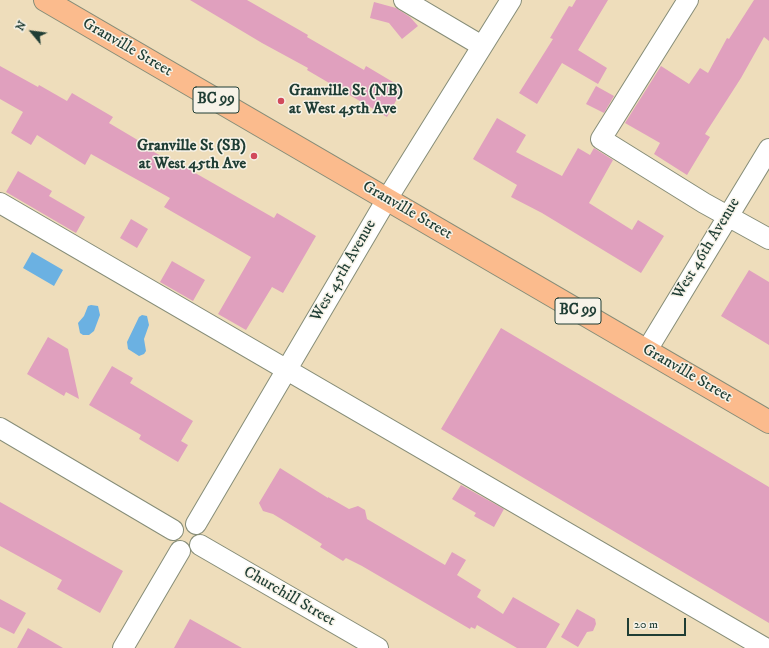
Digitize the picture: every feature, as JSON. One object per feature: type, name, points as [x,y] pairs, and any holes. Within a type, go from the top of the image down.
[{"type":"highway","name":"Granville Street","points":[[45,0],[769,422]]},
{"type":"street","points":[[404,0],[482,46]]},
{"type":"street","name":"West 45th Avenue","points":[[196,524],[387,199],[511,0]]},
{"type":"street","points":[[688,0],[601,139],[727,217],[769,240]]},
{"type":"street","name":"West 46th Avenue","points":[[646,350],[769,149]]},
{"type":"street","points":[[0,202],[765,648]]},
{"type":"street","points":[[0,428],[173,530]]},
{"type":"street","points":[[181,522],[191,522],[196,524],[202,531],[200,545],[193,551],[180,551],[173,544],[173,530],[181,522]]},
{"type":"street","name":"Churchill Street","points":[[200,545],[378,648]]},
{"type":"street","points":[[123,648],[180,551]]},
{"type":"water","points":[[32,252],[63,270],[54,286],[23,268]]},
{"type":"water","points":[[88,306],[98,306],[100,315],[94,331],[89,335],[83,335],[80,333],[78,323],[84,316]]},
{"type":"water","points":[[142,315],[147,316],[149,325],[144,339],[146,351],[144,354],[139,356],[128,349],[127,342],[139,317]]},
{"type":"building","points":[[190,0],[247,0],[308,35],[307,37],[364,70],[366,66],[403,88],[387,117],[307,70],[308,68],[262,43]]},
{"type":"building","points":[[576,0],[608,0],[578,50],[607,68],[598,84],[562,63],[537,104],[519,93],[553,39],[550,38],[569,6],[572,7]]},
{"type":"building","points":[[754,0],[769,0],[769,41],[764,37],[741,78],[705,134],[710,137],[687,175],[654,154],[660,143],[625,123],[661,66],[689,84],[700,68],[708,73],[727,38],[729,39]]},
{"type":"building","points":[[374,2],[396,8],[410,17],[418,26],[402,39],[389,23],[370,18]]},
{"type":"building","points":[[0,66],[38,87],[39,85],[67,101],[72,93],[113,117],[109,123],[141,142],[140,144],[168,160],[169,158],[274,218],[277,213],[316,236],[283,293],[272,287],[246,330],[218,314],[251,257],[164,207],[170,198],[91,154],[85,165],[37,135],[31,145],[11,133],[23,112],[0,99]]},
{"type":"building","points":[[596,86],[614,96],[604,113],[586,104]]},
{"type":"building","points":[[497,118],[526,135],[516,152],[562,176],[578,148],[590,155],[594,148],[613,160],[589,203],[632,230],[638,220],[664,236],[641,273],[542,213],[511,197],[517,185],[473,159]]},
{"type":"building","points":[[18,171],[52,191],[49,196],[85,217],[76,233],[6,192]]},
{"type":"building","points":[[131,219],[148,229],[137,248],[120,238]]},
{"type":"building","points":[[172,261],[205,280],[193,301],[160,282]]},
{"type":"building","points":[[749,270],[769,282],[769,345],[721,316]]},
{"type":"building","points":[[501,328],[769,487],[769,623],[441,429]]},
{"type":"building","points":[[48,337],[68,349],[79,399],[66,392],[64,396],[27,374]]},
{"type":"building","points":[[112,366],[133,378],[130,383],[193,421],[181,441],[188,445],[178,462],[139,439],[141,435],[89,405]]},
{"type":"building","points":[[280,468],[328,498],[349,509],[358,506],[365,510],[367,519],[445,565],[452,552],[466,560],[457,575],[481,590],[477,597],[503,614],[513,597],[560,624],[546,648],[517,648],[477,625],[475,629],[471,627],[470,629],[362,566],[346,558],[343,561],[320,547],[322,544],[306,534],[273,514],[263,511],[259,503]]},
{"type":"building","points":[[461,485],[504,509],[494,527],[474,516],[476,513],[452,499]]},
{"type":"building","points":[[0,502],[123,571],[100,613],[57,589],[62,580],[0,546]]},
{"type":"building","points":[[0,599],[26,613],[14,634],[0,627]]},
{"type":"building","points":[[577,609],[595,619],[596,624],[593,631],[587,632],[578,647],[561,637]]},
{"type":"building","points":[[190,619],[242,648],[174,648]]},
{"type":"building","points":[[28,628],[63,648],[17,648]]},
{"type":"place","name":"Granville St (NB) at West 45th Ave","points":[[281,101]]},
{"type":"place","name":"Granville St (SB) at West 45th Ave","points":[[254,156]]}]
